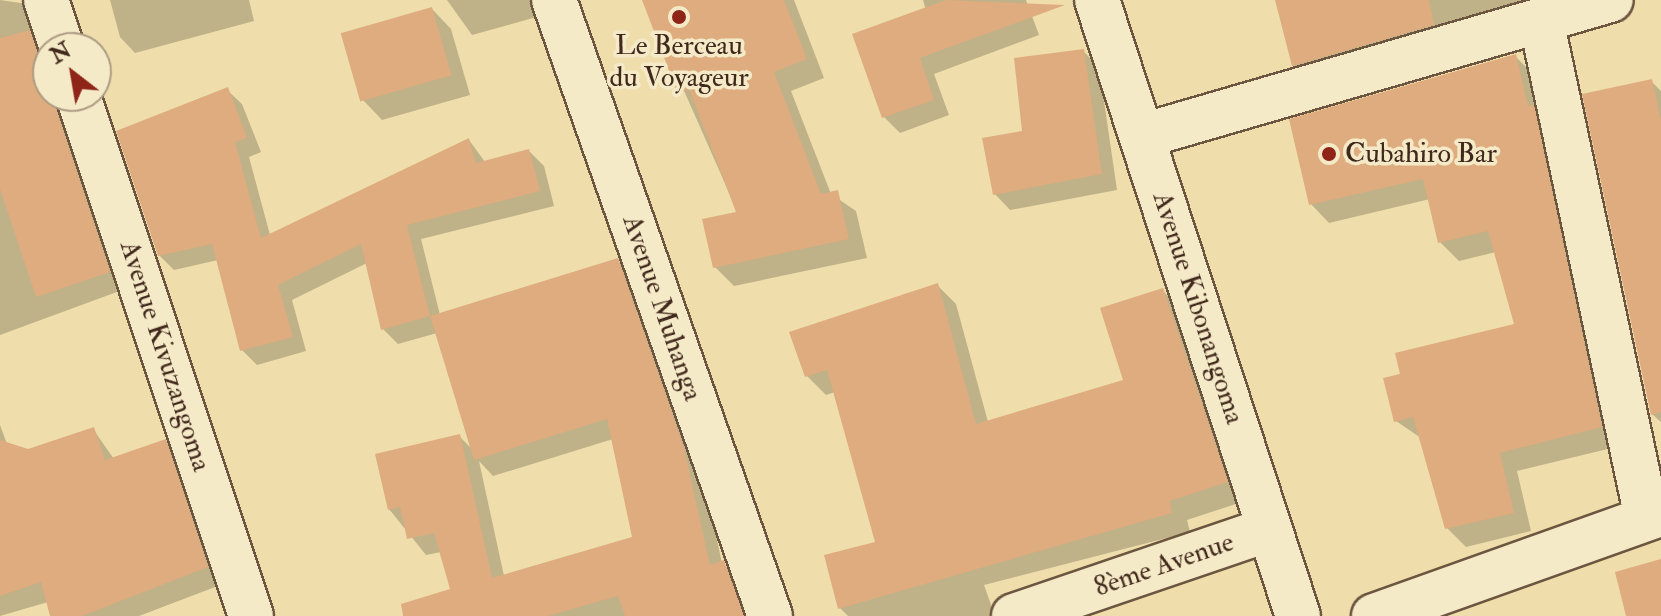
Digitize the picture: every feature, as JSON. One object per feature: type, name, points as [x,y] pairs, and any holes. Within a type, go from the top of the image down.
[{"type":"street","points":[[46,0],[57,32]]},
{"type":"street","name":"Avenue Muhanga","points":[[554,0],[770,616]]},
{"type":"street","name":"Avenue Kibonangoma","points":[[1097,0],[1298,616]]},
{"type":"street","points":[[1142,136],[1611,0]]},
{"type":"street","points":[[1374,616],[1654,516],[1541,20]]},
{"type":"street","name":"Avenue Kivuzangoma","points":[[83,112],[251,616]]},
{"type":"street","name":"8ème Avenue","points":[[1014,616],[1269,529]]},
{"type":"building","points":[[642,0],[784,0],[807,59],[774,72],[821,194],[838,190],[849,239],[713,268],[702,219],[736,212],[689,89],[678,94]]},
{"type":"building","points":[[946,0],[1065,5],[920,58],[934,100],[882,118],[852,34]]},
{"type":"building","points":[[1275,0],[1429,0],[1434,25],[1292,66]]},
{"type":"building","points":[[432,7],[452,75],[360,101],[341,33]]},
{"type":"building","points":[[30,30],[32,112],[57,112],[110,272],[36,297],[0,189],[0,38]]},
{"type":"building","points":[[1084,49],[1102,174],[993,195],[982,138],[1022,131],[1014,58]]},
{"type":"building","points":[[1516,54],[1528,106],[1534,105],[1602,427],[1500,453],[1514,513],[1445,529],[1413,417],[1394,422],[1383,378],[1400,374],[1395,353],[1514,324],[1488,231],[1438,243],[1423,179],[1309,205],[1289,119]]},
{"type":"building","points":[[1652,79],[1661,121],[1661,412],[1651,415],[1582,94]]},
{"type":"building","points":[[228,87],[247,138],[235,142],[261,238],[469,138],[476,163],[529,149],[540,191],[407,225],[430,316],[381,330],[361,244],[278,285],[293,337],[240,351],[212,244],[158,256],[116,131]]},
{"type":"building","points":[[618,258],[684,448],[710,565],[724,560],[744,616],[625,616],[618,596],[548,616],[403,616],[401,604],[450,589],[434,533],[407,539],[400,507],[388,510],[375,454],[460,434],[492,578],[632,537],[607,419],[474,460],[430,316]]},
{"type":"building","points":[[938,283],[976,424],[1123,380],[1100,308],[1163,288],[1228,482],[1170,501],[1172,513],[838,609],[824,555],[875,542],[827,370],[805,377],[789,332]]},
{"type":"building","points":[[94,427],[105,460],[166,439],[208,567],[82,616],[50,616],[41,582],[0,596],[0,440],[28,449]]},
{"type":"building","points":[[1661,559],[1661,616],[1626,616],[1615,572]]},
{"type":"place","name":"Le Berceau du Voyageur","points":[[679,17]]},
{"type":"place","name":"Cubahiro Bar","points":[[1329,154]]}]
